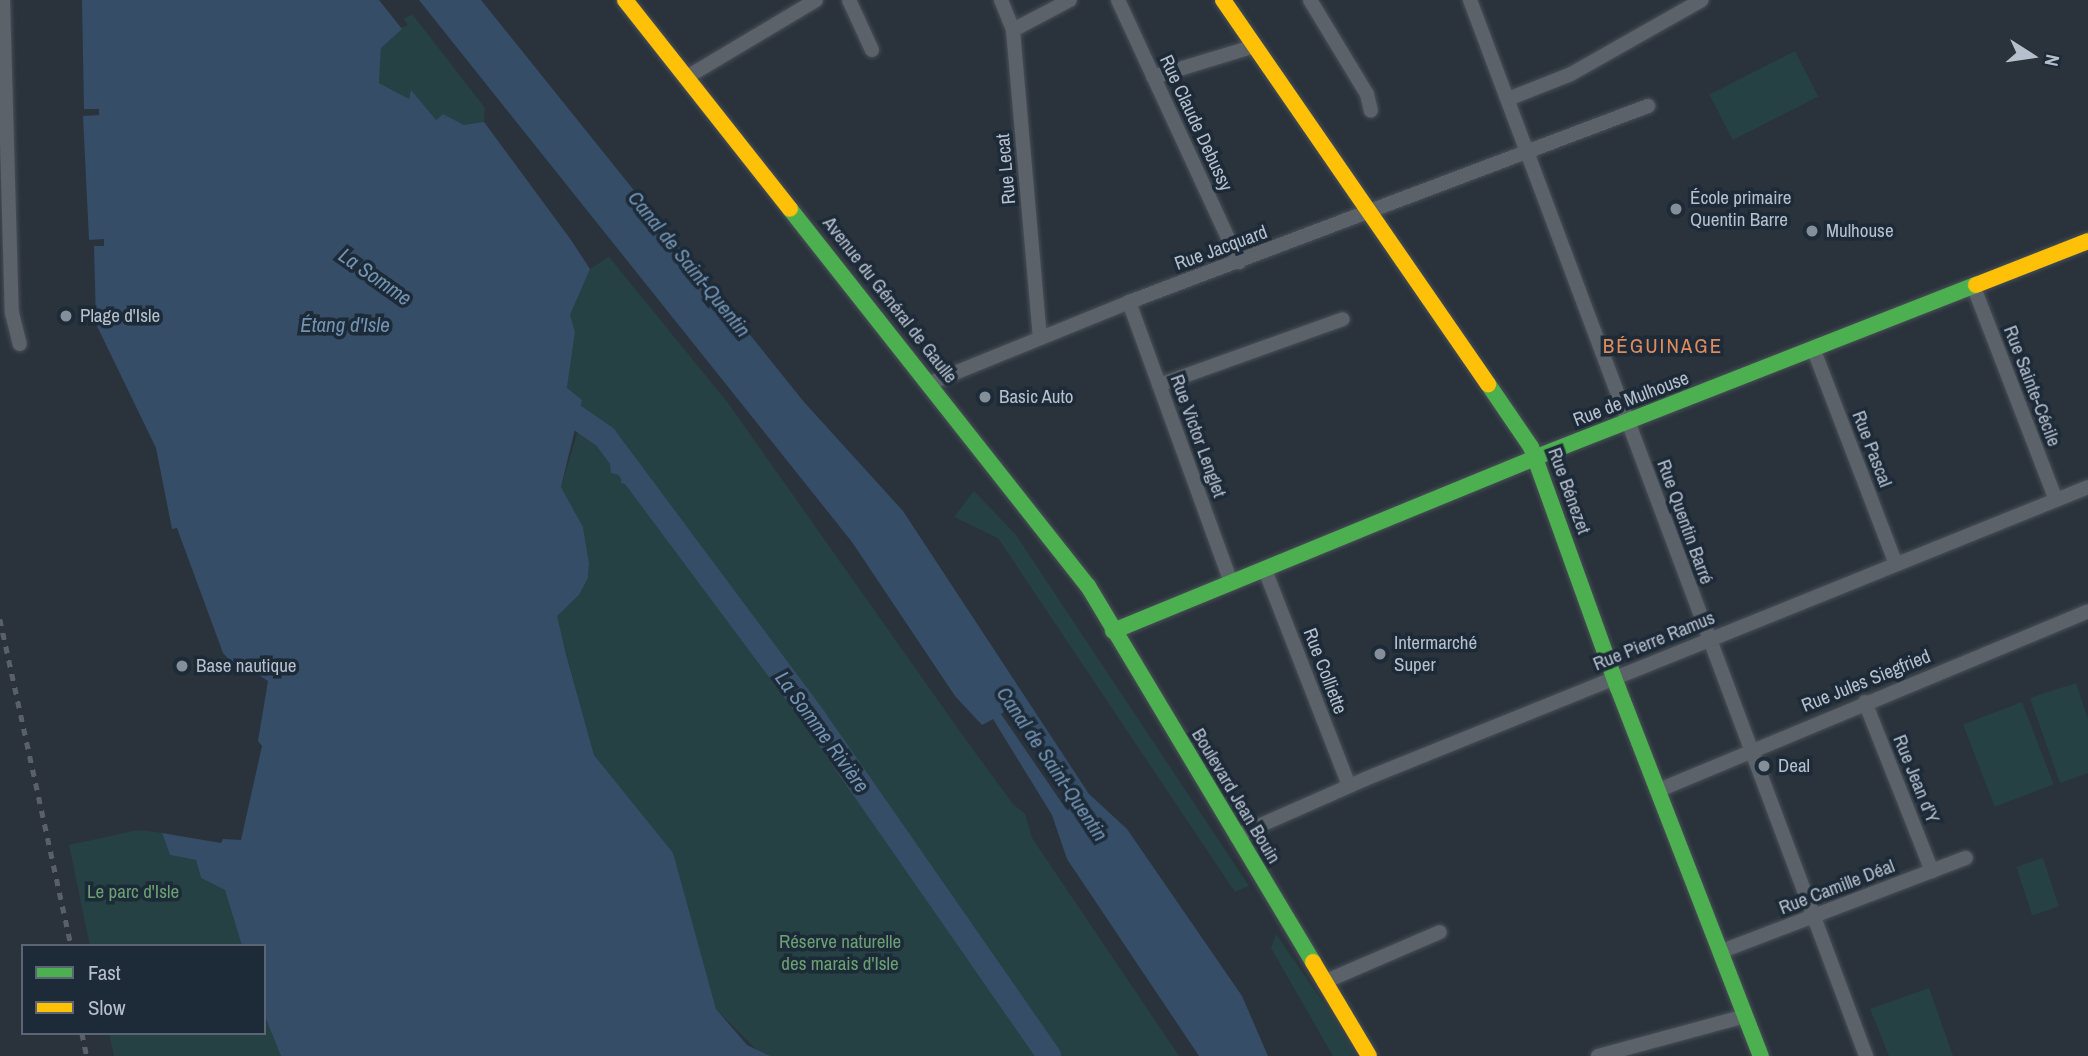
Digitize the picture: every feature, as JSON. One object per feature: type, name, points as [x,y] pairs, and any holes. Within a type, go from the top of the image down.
[{"type":"street","points":[[3,0],[12,313],[20,344]]},
{"type":"street","name":"Avenue du Général de Gaulle","points":[[625,0],[1088,586],[1113,631]]},
{"type":"street","points":[[687,76],[816,0]]},
{"type":"street","points":[[849,0],[872,50]]},
{"type":"street","name":"Rue Lecat","points":[[1001,0],[1013,30],[1040,338]]},
{"type":"street","points":[[1013,30],[1070,0]]},
{"type":"street","name":"Rue Claude Debussy","points":[[1118,0],[1239,262]]},
{"type":"street","name":"Rue Bénezet","points":[[1223,0],[1531,447],[1615,678],[1761,1056]]},
{"type":"street","points":[[1310,0],[1367,94],[1371,111]]},
{"type":"street","name":"Rue Quentin Barré","points":[[1470,0],[1748,751],[1866,1056]]},
{"type":"street","points":[[1508,99],[1571,74],[1702,0]]},
{"type":"street","points":[[1153,77],[1255,46]]},
{"type":"street","name":"Rue Jacquard","points":[[930,383],[1129,302],[1527,154],[1648,106]]},
{"type":"street","name":"Rue de Mulhouse","points":[[1113,631],[1534,458],[1627,424],[2088,240]]},
{"type":"street","name":"Rue Sainte-Cécile","points":[[1973,285],[2056,500]]},
{"type":"street","name":"Rue Victor Lenglet","points":[[1129,302],[1231,583]]},
{"type":"street","points":[[1159,385],[1343,319]]},
{"type":"street","name":"Rue Pascal","points":[[1813,348],[1896,564]]},
{"type":"street","name":"Rue Pierre Ramus","points":[[1236,836],[1349,785],[2088,487]]},
{"type":"street","name":"Rue Colliette","points":[[1265,570],[1349,785]]},
{"type":"street","name":"Rue Jules Siegfried","points":[[1659,790],[2088,611]]},
{"type":"street","name":"Boulevard Jean Bouin","points":[[1113,631],[1369,1056]]},
{"type":"street","name":"Rue Jean d'Y","points":[[1865,702],[1932,871]]},
{"type":"street","name":"Rue Camille Déal","points":[[1722,951],[1966,858]]},
{"type":"street","points":[[1324,982],[1440,932]]},
{"type":"street","points":[[1598,1056],[1627,1052],[1745,1016]]},
{"type":"green space","points":[[412,14],[485,108],[484,122],[477,127],[459,124],[443,114],[436,120],[411,91],[409,99],[379,83],[381,48],[395,31],[408,25],[404,19]]},
{"type":"green space","points":[[1795,51],[1818,96],[1733,140],[1709,95]]},
{"type":"green space","name":"Réserve naturelle des marais d'Isle","points":[[609,257],[728,403],[966,740],[1013,804],[1025,814],[1032,838],[1179,1056],[753,1056],[756,1049],[716,1009],[672,853],[594,755],[556,616],[579,595],[588,578],[589,563],[583,527],[561,487],[581,421],[567,388],[575,332],[570,315],[590,269]],"holes":[[[608,445],[623,448],[626,460],[631,460],[630,475],[636,479],[616,472]]]},
{"type":"green space","points":[[974,491],[1016,535],[1249,886],[1235,892],[998,538],[954,517]]},
{"type":"green space","points":[[2076,683],[2088,719],[2088,773],[2060,783],[2030,698]]},
{"type":"green space","points":[[2022,702],[2054,784],[1995,807],[1963,725]]},
{"type":"green space","name":"Le parc d'Isle","points":[[138,830],[162,833],[170,855],[196,860],[201,878],[225,890],[241,944],[90,944],[69,845]]},
{"type":"green space","points":[[2043,858],[2059,907],[2032,915],[2016,867]]},
{"type":"green space","points":[[1276,934],[1332,1015],[1356,1056],[1333,1056],[1271,948]]},
{"type":"green space","points":[[1929,988],[1953,1056],[1889,1056],[1870,1009]]},
{"type":"green space","points":[[266,1019],[281,1056],[114,1056],[109,1035],[266,1035]]},
{"type":"water","name":"Étang d'Isle","points":[[82,0],[379,0],[402,29],[381,48],[379,83],[409,99],[411,90],[436,120],[443,114],[464,125],[484,122],[571,240],[590,269],[570,315],[575,332],[567,388],[582,400],[561,487],[583,527],[589,563],[588,578],[579,595],[557,616],[566,654],[594,755],[673,853],[716,1009],[747,1045],[770,1056],[281,1056],[266,1019],[266,944],[241,944],[225,890],[201,878],[196,860],[170,855],[162,833],[221,843],[223,839],[241,840],[262,746],[258,741],[268,681],[251,670],[241,673],[223,653],[177,528],[172,529],[156,448],[96,324],[94,246],[104,246],[104,239],[89,240],[83,116],[99,115],[99,109],[84,109]]},
{"type":"water","name":"Canal de Saint-Quentin","points":[[419,0],[481,0],[804,402],[903,511],[1089,794],[1127,829],[1242,996],[1268,1056],[1199,1056],[1067,859],[1052,815],[993,719],[982,725],[955,696],[852,542]],"holes":[[[1015,703],[1075,792],[1077,803],[1066,809],[1001,714]]]},
{"type":"water","points":[[607,435],[622,444],[626,460],[631,460],[630,475],[640,488],[621,483],[622,476],[611,473]]},
{"type":"waterway","name":"La Somme Rivière","points":[[553,401],[605,437],[815,719],[1049,1056]]},
{"type":"railway","points":[[0,619],[71,944]]},
{"type":"railway","points":[[82,1035],[87,1056]]},
{"type":"traffic: fast","points":[[790,209],[1088,586],[1313,962]]},
{"type":"traffic: fast","points":[[1113,631],[1534,458],[1976,285]]},
{"type":"traffic: fast","points":[[1488,384],[1531,447],[1618,688],[1761,1056]]},
{"type":"traffic: slow","points":[[625,0],[790,209]]},
{"type":"traffic: slow","points":[[1223,0],[1488,384]]},
{"type":"traffic: slow","points":[[1976,285],[2088,241]]},
{"type":"traffic: slow","points":[[1313,962],[1369,1056]]},
{"type":"place","name":"École primaire Quentin Barre","points":[[1676,209]]},
{"type":"place","name":"Mulhouse","points":[[1812,231]]},
{"type":"place","name":"Plage d'Isle","points":[[66,316]]},
{"type":"place","name":"Basic Auto","points":[[985,397]]},
{"type":"place","name":"Intermarché Super","points":[[1380,654]]},
{"type":"place","name":"Base nautique","points":[[182,666]]},
{"type":"place","name":"Deal","points":[[1764,766]]},
{"type":"district","name":"BÉGUINAGE","points":[[1663,346]]},
{"type":"water label","name":"La Somme","points":[[375,277]]}]
